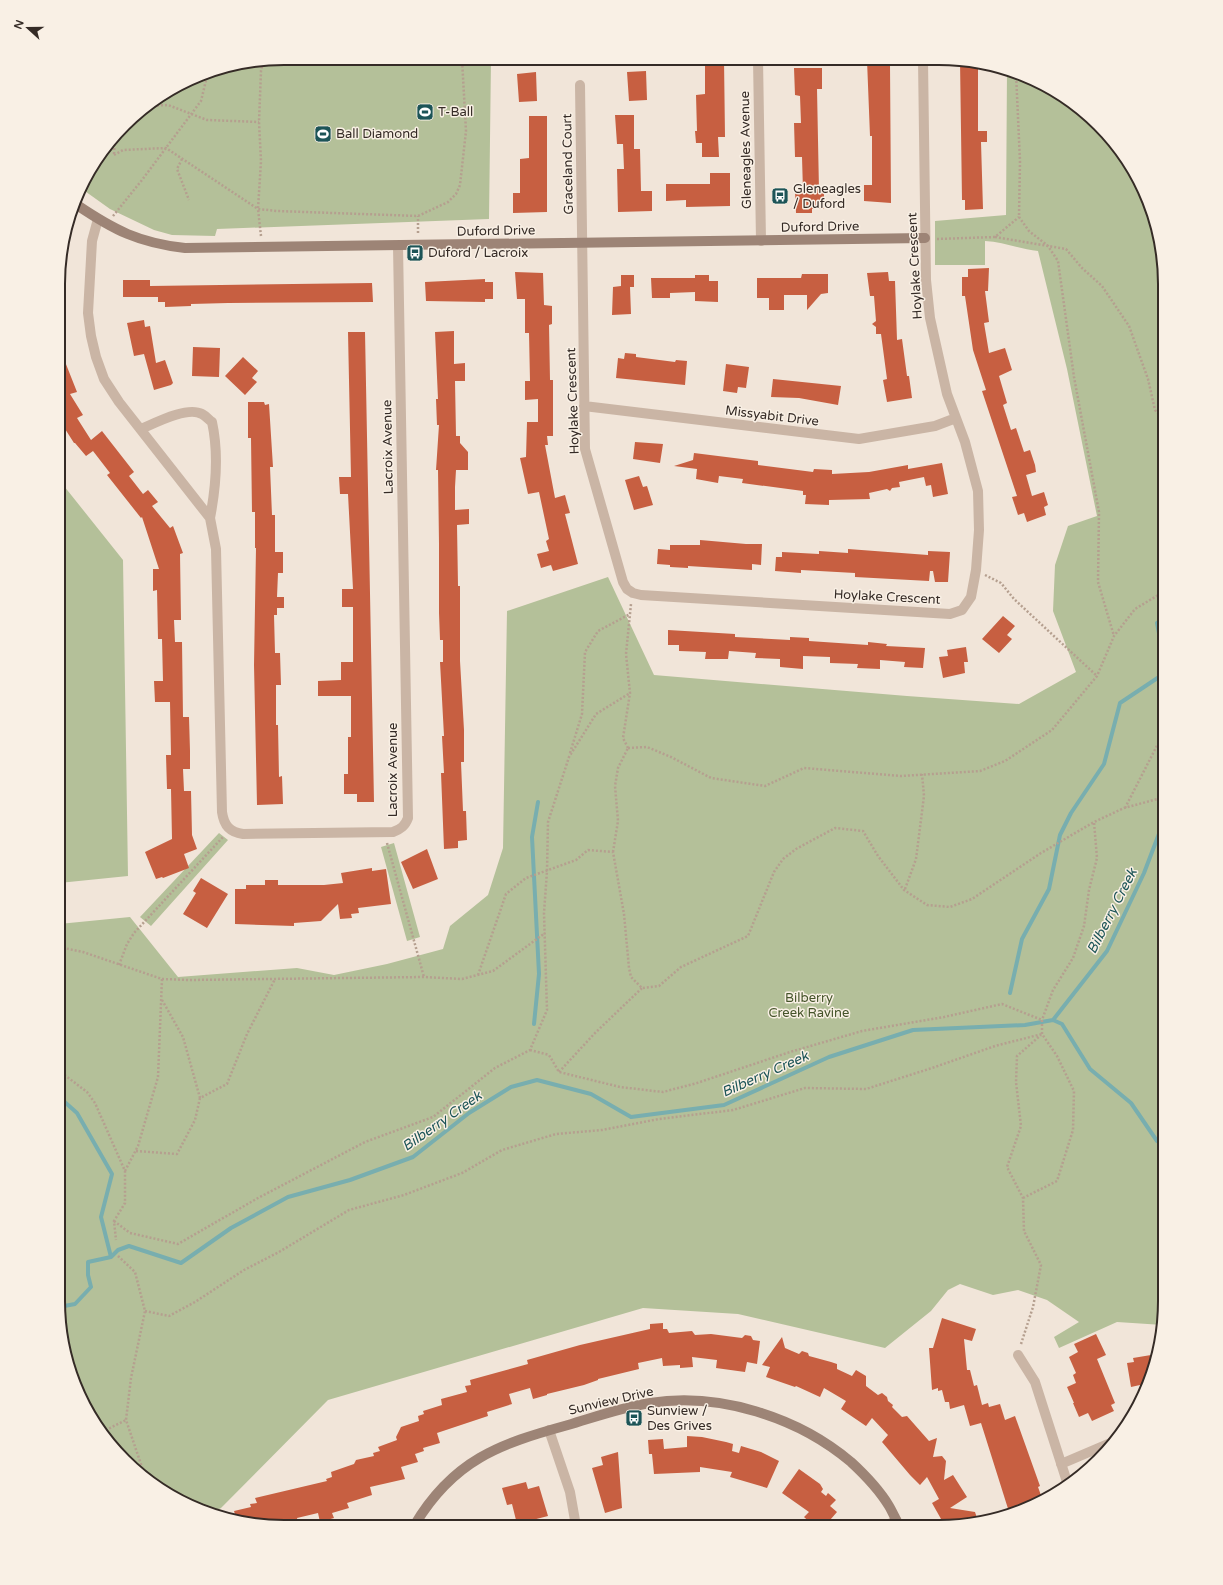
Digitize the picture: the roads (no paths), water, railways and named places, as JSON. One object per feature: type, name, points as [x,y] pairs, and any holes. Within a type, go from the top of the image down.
[{"type":"street","name":"Gleneagles Avenue","points":[[758,65],[761,241]]},
{"type":"street","name":"Hoylake Crescent","points":[[583,242],[585,449],[618,569],[627,589],[633,593],[950,614],[962,610],[971,597],[976,570],[979,530],[978,491],[972,467],[945,386],[930,318],[926,280],[923,65]]},
{"type":"street","name":"Graceland Court","points":[[580,85],[583,242]]},
{"type":"street","name":"Duford Drive","points":[[79,207],[123,233],[147,242],[185,248],[925,238]]},
{"type":"street","points":[[103,222],[92,241],[88,313],[91,336],[104,379],[140,429],[210,518]]},
{"type":"street","name":"Lacroix Avenue","points":[[210,518],[216,549],[222,812],[224,823],[230,830],[243,834],[385,833],[401,829],[406,824],[408,812],[398,246]]},
{"type":"street","name":"Missyabit Drive","points":[[584,406],[859,439],[935,426],[956,418]]},
{"type":"street","points":[[140,429],[165,419],[192,412],[201,414],[212,422],[215,434],[216,491],[210,518]]},
{"type":"street","points":[[1018,1355],[1035,1382],[1066,1479]]},
{"type":"street","name":"Sunview Drive","points":[[418,1520],[443,1486],[455,1474],[480,1456],[514,1440],[650,1403],[706,1402],[737,1406],[782,1420],[839,1453],[852,1463],[871,1484],[888,1504],[896,1520]]},
{"type":"street","points":[[550,1430],[570,1492],[575,1520]]},
{"type":"street","points":[[1061,1464],[1105,1445]]},
{"type":"waterway","points":[[1158,622],[1158,628]]},
{"type":"waterway","points":[[1010,993],[1022,939],[1049,889],[1060,835],[1071,813],[1104,764],[1120,703],[1158,678]]},
{"type":"waterway","points":[[534,1024],[539,974],[532,837],[538,802]]},
{"type":"waterway","name":"Bilberry Creek","points":[[65,1306],[75,1304],[91,1287],[88,1275],[88,1262],[111,1257],[118,1250],[129,1246],[181,1263],[231,1228],[288,1197],[350,1180],[413,1157],[469,1113],[511,1087],[537,1080],[591,1094],[631,1117],[724,1105],[829,1057],[913,1030],[1025,1025],[1053,1020],[1107,951],[1144,873],[1158,836]]},
{"type":"waterway","points":[[1053,1020],[1062,1024],[1090,1069],[1131,1103],[1158,1142]]},
{"type":"waterway","points":[[65,1102],[77,1113],[112,1174],[101,1217],[111,1257]]},
{"type":"place","name":"T-Ball","points":[[425,112]]},
{"type":"place","name":"Ball Diamond","points":[[323,134]]},
{"type":"place","name":"Gleneagles / Duford","points":[[780,196]]},
{"type":"place","name":"Duford / Lacroix","points":[[415,253]]},
{"type":"place","name":"Sunview / Des Grives","points":[[634,1418]]},
{"type":"park label","name":"Bilberry Creek Ravine","points":[[809,1006]]}]
